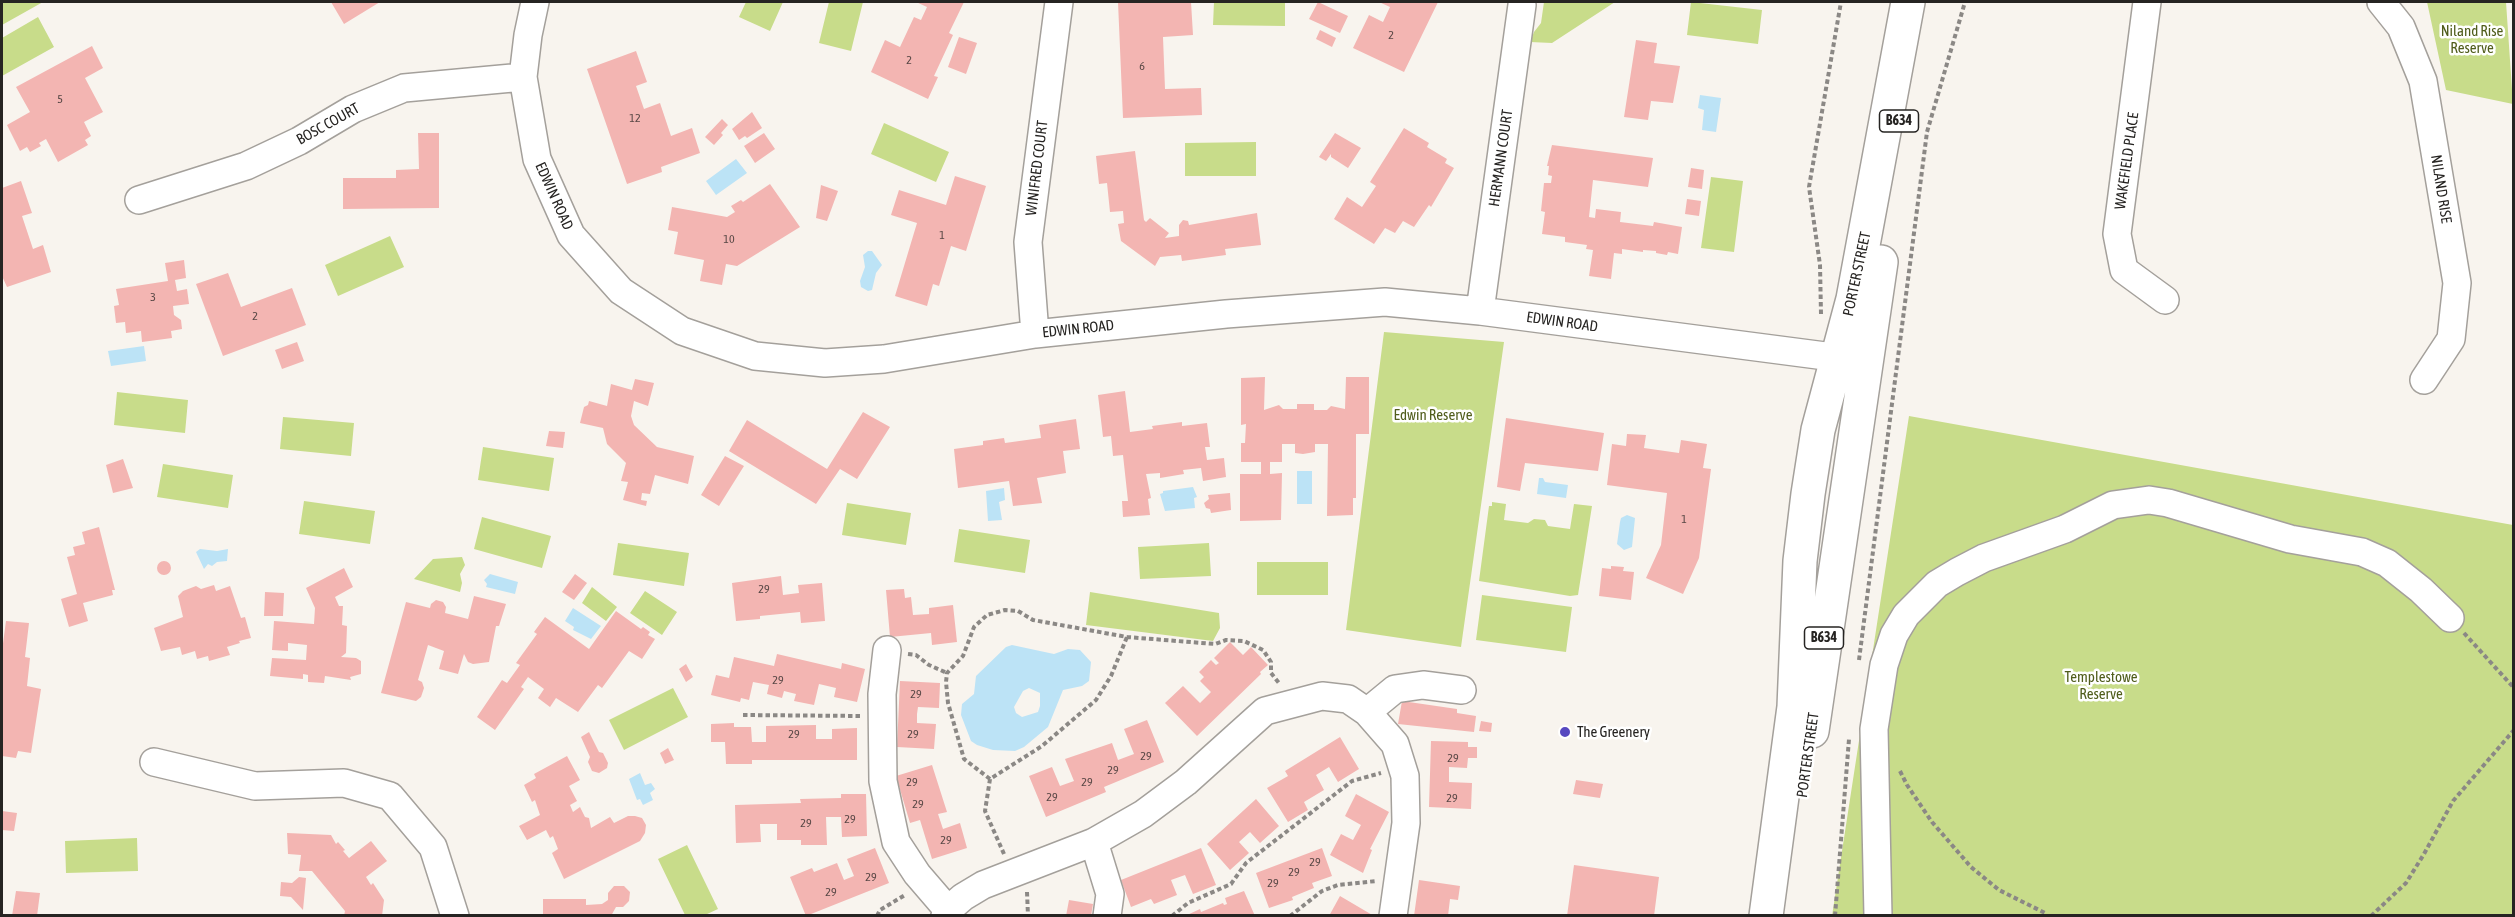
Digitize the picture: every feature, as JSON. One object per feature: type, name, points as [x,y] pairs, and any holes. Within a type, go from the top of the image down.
[{"type":"main road","name":"PORTER STREET","points":[[1766,915],[1794,707],[1802,544],[1818,430],[1894,170],[1910,2]]},
{"type":"main road","name":"PORTER STREET","points":[[1787,915],[1842,524],[1839,358]]},
{"type":"street","name":"EDWIN ROAD","points":[[535,2],[523,77],[537,159],[571,234],[621,291],[682,331],[754,356],[825,363],[884,359],[1035,334],[1226,314],[1385,302],[1480,311],[1839,358]]},
{"type":"street","name":"WINIFRED COURT","points":[[1035,334],[1028,242],[1059,2]]},
{"type":"street","name":"WAKEFIELD PLACE","points":[[2147,2],[2117,234],[2124,270],[2165,300]]},
{"type":"street","name":"NILAND RISE","points":[[2381,2],[2401,27],[2423,81],[2457,283],[2451,339],[2424,380]]},
{"type":"street","name":"HERMANN COURT","points":[[1480,311],[1522,5]]},
{"type":"street","name":"BOSC COURT","points":[[139,200],[246,166],[299,141],[353,109],[404,88],[523,77]]},
{"type":"street","points":[[1878,915],[1874,729],[1884,665],[1894,635],[1906,615],[1937,584],[1957,572],[1984,558],[2065,529],[2113,505],[2149,500],[2168,502],[2280,537],[2362,552],[2386,563],[2421,590],[2450,618]]},
{"type":"street","points":[[1802,544],[1810,528],[1819,521],[1831,520],[1842,524]]},
{"type":"street","points":[[887,650],[882,694],[883,781],[896,842],[946,913],[983,885],[1094,842],[1143,814],[1186,782],[1265,711],[1322,696],[1348,699],[1367,712],[1395,744],[1405,776],[1406,823],[1393,915]]},
{"type":"street","points":[[1367,712],[1395,689],[1423,685],[1462,690]]},
{"type":"street","points":[[154,762],[255,786],[344,783],[390,796],[433,847],[455,915]]},
{"type":"street","points":[[1094,842],[1110,894],[1107,915]]},
{"type":"path","points":[[1839,358],[1821,323],[1820,264],[1809,187],[1840,2]]},
{"type":"path","points":[[1858,667],[1927,132],[1965,2]]},
{"type":"path","points":[[990,779],[964,759],[948,703],[947,673],[963,656],[974,627],[987,615],[1005,610],[1018,610],[1033,620],[1127,637],[1215,644],[1226,640],[1244,641],[1263,650],[1271,662],[1271,673],[1295,703]]},
{"type":"path","points":[[2450,618],[2514,688]]},
{"type":"path","points":[[1012,874],[985,811],[990,779],[1042,746],[1096,700],[1111,676],[1127,637]]},
{"type":"path","points":[[887,650],[916,655],[929,665],[947,673]]},
{"type":"path","points":[[743,715],[810,714],[882,717]]},
{"type":"path","points":[[1835,915],[1851,727]]},
{"type":"path","points":[[2371,915],[2406,883],[2420,863],[2453,801],[2514,730]]},
{"type":"path","points":[[1898,766],[1918,803],[1958,854],[2000,890],[2047,915]]},
{"type":"path","points":[[1172,915],[1188,903],[1231,884],[1246,863],[1352,781],[1402,767]]},
{"type":"path","points":[[1290,915],[1322,891],[1338,885],[1398,880]]},
{"type":"path","points":[[877,915],[880,910],[925,884]]},
{"type":"path","points":[[1024,915],[1028,909]]},
{"type":"green space","points":[[2,2],[43,2],[2,25]]},
{"type":"green space","points":[[746,2],[783,2],[770,31],[739,17]]},
{"type":"green space","points":[[829,2],[863,2],[851,51],[819,43]]},
{"type":"green space","points":[[1214,2],[1285,2],[1285,26],[1213,25]]},
{"type":"green space","points":[[1544,2],[1615,2],[1552,43],[1530,42],[1541,23]]},
{"type":"green space","points":[[1691,2],[1762,10],[1758,44],[1687,35]]},
{"type":"green space","name":"Niland Rise Reserve","points":[[2427,2],[2506,2],[2513,104],[2446,90]]},
{"type":"green space","points":[[38,17],[54,47],[2,76],[2,38]]},
{"type":"green space","points":[[884,123],[949,152],[936,182],[871,154]]},
{"type":"green space","points":[[1256,142],[1256,176],[1185,176],[1185,143]]},
{"type":"green space","points":[[1711,177],[1743,181],[1734,252],[1701,248]]},
{"type":"green space","points":[[390,236],[404,267],[338,296],[325,265]]},
{"type":"green space","name":"Edwin Reserve","points":[[1384,332],[1504,342],[1461,647],[1346,630]]},
{"type":"green space","points":[[117,392],[188,400],[185,433],[114,425]]},
{"type":"green space","name":"Templestowe Reserve","points":[[1909,416],[2513,525],[2513,915],[1832,916]]},
{"type":"green space","points":[[283,417],[354,423],[351,456],[280,449]]},
{"type":"green space","points":[[483,447],[554,458],[549,491],[478,480]]},
{"type":"green space","points":[[163,464],[233,475],[228,508],[157,497]]},
{"type":"green space","points":[[304,501],[375,511],[370,544],[299,534]]},
{"type":"green space","points":[[1492,502],[1506,504],[1504,520],[1528,523],[1534,519],[1545,520],[1548,526],[1570,529],[1574,504],[1592,506],[1578,595],[1570,596],[1479,581],[1489,506],[1492,506]]},
{"type":"green space","points":[[847,503],[911,513],[906,545],[842,535]]},
{"type":"green space","points":[[482,517],[551,536],[542,568],[474,549]]},
{"type":"green space","points":[[959,529],[1030,540],[1025,573],[954,562]]},
{"type":"green space","points":[[618,543],[689,553],[684,586],[613,575]]},
{"type":"green space","points":[[1209,543],[1211,576],[1140,579],[1138,547]]},
{"type":"green space","points":[[462,557],[465,565],[460,574],[462,583],[460,592],[414,579],[433,559]]},
{"type":"green space","points":[[1257,562],[1328,562],[1328,595],[1257,595]]},
{"type":"green space","points":[[592,587],[617,607],[606,621],[582,603]]},
{"type":"green space","points":[[645,591],[677,612],[662,635],[630,613]]},
{"type":"green space","points":[[1090,592],[1219,613],[1220,628],[1213,641],[1086,625]]},
{"type":"green space","points":[[1482,595],[1572,607],[1566,652],[1476,640]]},
{"type":"green space","points":[[673,688],[688,717],[624,750],[609,720]]},
{"type":"green space","points":[[137,838],[138,871],[66,873],[65,841]]},
{"type":"green space","points":[[687,845],[718,909],[705,915],[685,915],[658,859]]},
{"type":"water","points":[[1700,95],[1721,98],[1716,132],[1702,130],[1704,110],[1698,108]]},
{"type":"water","points":[[736,159],[747,173],[716,195],[706,181]]},
{"type":"water","points":[[872,251],[882,265],[876,273],[872,290],[868,291],[861,287],[860,281],[865,267],[863,255]]},
{"type":"water","points":[[144,346],[146,361],[111,366],[108,351]]},
{"type":"water","points":[[1297,471],[1312,471],[1312,504],[1297,504]]},
{"type":"water","points":[[1539,478],[1543,478],[1545,482],[1568,485],[1566,498],[1537,494]]},
{"type":"water","points":[[1193,487],[1197,497],[1194,498],[1195,508],[1165,511],[1160,494],[1163,491]]},
{"type":"water","points":[[1004,488],[1005,500],[999,502],[1002,520],[988,521],[986,491]]},
{"type":"water","points":[[1627,515],[1635,518],[1632,547],[1624,550],[1617,544],[1621,518]]},
{"type":"water","points":[[200,549],[217,551],[228,549],[227,561],[217,562],[212,566],[208,564],[204,569],[196,552]]},
{"type":"water","points":[[490,574],[518,582],[515,594],[486,587],[484,580]]},
{"type":"water","points":[[573,608],[601,626],[591,639],[573,630],[574,627],[565,621]]},
{"type":"water","points":[[1012,645],[1054,654],[1068,649],[1080,650],[1091,662],[1089,681],[1082,686],[1063,690],[1048,727],[1024,747],[1015,751],[993,750],[971,741],[961,715],[962,704],[974,694],[976,676],[1006,647]],"holes":[[[1029,688],[1040,693],[1038,712],[1022,717],[1016,713],[1014,707],[1023,691]]]},
{"type":"water","points":[[640,773],[645,785],[651,783],[655,789],[650,793],[653,800],[643,805],[640,799],[637,800],[629,779]]},
{"type":"building","points":[[331,2],[380,2],[344,24]]},
{"type":"building","points":[[916,2],[964,2],[949,33],[953,35],[934,76],[938,77],[928,99],[871,72],[885,40],[900,47],[914,17],[921,20],[927,7]]},
{"type":"building","points":[[1118,2],[1191,2],[1193,35],[1163,37],[1165,89],[1201,88],[1202,115],[1123,118]]},
{"type":"building","points":[[1318,2],[1348,16],[1340,33],[1309,19]]},
{"type":"building","points":[[1379,2],[1438,2],[1404,72],[1353,48],[1369,15],[1383,22],[1390,7]]},
{"type":"building","points":[[1320,30],[1336,38],[1332,47],[1316,39]]},
{"type":"building","points":[[959,37],[977,43],[966,74],[948,67]]},
{"type":"building","points":[[1636,40],[1657,43],[1654,63],[1680,66],[1673,103],[1651,101],[1648,120],[1624,117]]},
{"type":"building","points":[[92,46],[103,68],[85,78],[103,112],[84,122],[91,136],[85,140],[88,145],[58,162],[46,139],[39,143],[41,146],[30,152],[27,147],[20,151],[7,125],[30,112],[16,87]]},
{"type":"building","points":[[636,51],[647,82],[636,86],[644,109],[660,103],[671,136],[692,128],[700,153],[661,167],[662,172],[627,184],[587,69]]},
{"type":"building","points":[[752,112],[762,128],[747,138],[745,136],[739,140],[732,129]]},
{"type":"building","points":[[722,119],[728,125],[714,145],[705,137]]},
{"type":"building","points":[[1404,128],[1429,143],[1427,147],[1447,159],[1445,163],[1454,168],[1431,207],[1429,205],[1414,227],[1403,221],[1395,233],[1385,228],[1374,244],[1334,219],[1347,197],[1362,207],[1376,186],[1370,182]]},
{"type":"building","points":[[418,133],[439,133],[439,208],[343,209],[343,178],[396,178],[396,170],[419,169]]},
{"type":"building","points":[[764,133],[775,149],[755,163],[744,146]]},
{"type":"building","points":[[1335,133],[1361,148],[1348,168],[1331,157],[1331,154],[1326,161],[1319,157]]},
{"type":"building","points":[[1552,145],[1653,158],[1648,187],[1593,180],[1589,217],[1595,218],[1596,209],[1621,212],[1620,222],[1653,226],[1654,222],[1682,227],[1678,254],[1668,252],[1667,255],[1656,253],[1656,251],[1622,249],[1622,254],[1614,253],[1611,279],[1589,276],[1593,250],[1586,249],[1587,245],[1565,242],[1565,237],[1542,234],[1545,212],[1541,211],[1544,183],[1551,183],[1552,176],[1548,175],[1549,166],[1547,166]]},
{"type":"building","points":[[1135,151],[1144,220],[1146,222],[1150,218],[1169,233],[1165,238],[1179,236],[1179,225],[1183,220],[1188,221],[1189,225],[1257,213],[1261,245],[1225,249],[1226,255],[1182,261],[1181,255],[1160,257],[1155,266],[1121,241],[1118,224],[1124,223],[1123,211],[1110,212],[1107,183],[1099,184],[1096,156]]},
{"type":"building","points":[[1691,168],[1704,170],[1702,189],[1688,187]]},
{"type":"building","points":[[955,176],[986,186],[966,251],[951,246],[939,286],[933,284],[927,306],[895,296],[917,223],[891,215],[899,190],[946,205]]},
{"type":"building","points":[[21,181],[32,213],[22,216],[33,249],[43,245],[51,272],[7,287],[2,276],[2,188]]},
{"type":"building","points":[[770,184],[800,227],[737,266],[726,264],[722,285],[700,281],[704,260],[674,254],[678,232],[668,230],[672,207],[727,217],[735,212],[731,206],[741,200],[743,202]]},
{"type":"building","points":[[821,185],[838,191],[827,221],[816,218]]},
{"type":"building","points":[[1687,199],[1701,201],[1699,216],[1685,214]]},
{"type":"building","points":[[184,260],[186,278],[175,280],[177,291],[187,289],[189,304],[173,306],[174,315],[181,320],[182,329],[171,331],[172,338],[142,342],[141,331],[126,333],[125,322],[116,323],[114,306],[119,305],[116,289],[168,281],[165,263]]},
{"type":"building","points":[[228,273],[241,307],[292,288],[306,325],[223,356],[196,284]]},
{"type":"building","points":[[297,342],[304,361],[282,369],[275,350]]},
{"type":"building","points":[[1265,377],[1264,410],[1279,405],[1283,409],[1297,409],[1297,404],[1314,404],[1314,410],[1327,410],[1331,406],[1345,409],[1346,377],[1369,377],[1369,434],[1356,434],[1356,498],[1353,498],[1353,515],[1327,516],[1328,444],[1315,444],[1315,452],[1303,454],[1295,453],[1295,444],[1282,444],[1282,462],[1270,462],[1270,474],[1282,473],[1281,520],[1240,521],[1240,474],[1261,474],[1261,462],[1241,462],[1241,443],[1245,443],[1246,424],[1241,425],[1241,378]]},
{"type":"building","points":[[635,379],[654,383],[648,406],[634,401],[631,416],[634,425],[657,447],[694,456],[688,484],[655,475],[650,494],[642,493],[641,500],[647,501],[646,506],[623,500],[628,482],[621,481],[626,463],[607,444],[603,428],[580,423],[584,407],[589,401],[607,406],[611,384],[632,390]]},
{"type":"building","points":[[1125,391],[1130,432],[1182,422],[1182,426],[1207,423],[1210,447],[1205,447],[1207,460],[1224,458],[1226,477],[1203,481],[1201,468],[1183,470],[1184,474],[1160,478],[1160,473],[1146,474],[1151,498],[1148,499],[1150,515],[1123,517],[1122,501],[1128,501],[1123,455],[1113,456],[1111,436],[1103,437],[1098,395]]},
{"type":"building","points":[[863,412],[890,427],[857,479],[840,469],[816,504],[729,451],[747,420],[827,469]]},
{"type":"building","points":[[1506,418],[1604,433],[1598,471],[1525,463],[1520,491],[1497,487]]},
{"type":"building","points":[[1076,419],[1080,449],[1063,451],[1066,473],[1037,478],[1042,503],[1013,506],[1009,481],[958,488],[954,449],[983,445],[983,441],[1004,438],[1005,443],[1041,438],[1039,425]]},
{"type":"building","points":[[549,431],[565,432],[563,448],[546,446]]},
{"type":"building","points":[[1627,434],[1646,435],[1644,448],[1679,453],[1681,440],[1707,444],[1703,468],[1711,469],[1699,558],[1683,594],[1646,578],[1661,545],[1667,493],[1607,485],[1612,444],[1626,446]]},
{"type":"building","points":[[725,456],[744,466],[719,506],[701,495]]},
{"type":"building","points":[[123,459],[133,488],[113,493],[106,465]]},
{"type":"building","points":[[1230,493],[1231,510],[1211,513],[1210,509],[1206,508],[1204,503],[1209,499],[1208,495]]},
{"type":"building","points":[[99,527],[115,590],[112,590],[113,595],[83,603],[88,621],[69,627],[61,599],[77,594],[67,557],[75,555],[73,547],[85,544],[82,532]]},
{"type":"building","points":[[164,561],[169,563],[171,568],[169,573],[164,575],[159,573],[157,568],[159,563]]},
{"type":"building","points":[[1611,566],[1624,567],[1623,571],[1634,572],[1631,600],[1599,596],[1602,568],[1611,569]]},
{"type":"building","points":[[344,568],[353,587],[335,597],[339,606],[343,606],[342,625],[347,626],[346,653],[341,657],[356,658],[361,661],[361,674],[350,677],[351,680],[325,676],[324,683],[308,682],[308,675],[303,674],[303,679],[270,676],[272,658],[306,660],[307,645],[288,643],[288,651],[272,650],[274,621],[314,624],[315,608],[306,588]]},
{"type":"building","points":[[575,574],[587,583],[574,600],[562,592]]},
{"type":"building","points":[[781,576],[783,595],[799,593],[798,585],[822,583],[825,621],[801,623],[800,612],[736,621],[732,583]]},
{"type":"building","points":[[214,585],[216,591],[230,586],[241,618],[245,617],[251,638],[227,647],[230,655],[209,661],[208,656],[197,659],[195,651],[182,655],[180,647],[161,651],[154,628],[183,617],[178,596],[183,591],[196,586],[201,589]]},
{"type":"building","points":[[904,589],[905,598],[911,597],[913,615],[929,614],[929,608],[953,605],[957,642],[932,645],[931,633],[890,637],[886,590]]},
{"type":"building","points":[[265,592],[284,593],[283,616],[264,616]]},
{"type":"building","points":[[474,596],[506,604],[499,626],[496,626],[489,662],[473,664],[468,662],[464,654],[458,674],[439,669],[444,651],[428,645],[418,680],[422,682],[424,688],[421,697],[416,701],[381,693],[406,602],[430,608],[436,600],[443,602],[446,607],[445,613],[468,619]]},
{"type":"building","points":[[616,611],[641,629],[643,627],[650,632],[648,635],[655,639],[642,659],[629,651],[602,688],[598,685],[578,712],[556,698],[550,707],[538,698],[544,689],[528,677],[521,687],[524,689],[495,730],[477,717],[502,680],[507,683],[520,665],[516,663],[537,634],[534,632],[545,617],[589,649]]},
{"type":"building","points":[[6,621],[29,623],[25,657],[30,658],[27,686],[41,689],[31,753],[18,751],[16,758],[2,756],[2,651]]},
{"type":"building","points":[[1230,642],[1243,655],[1251,647],[1268,665],[1197,736],[1165,703],[1183,686],[1200,703],[1211,692],[1200,681],[1204,677],[1199,672],[1211,660],[1216,665],[1219,663],[1214,658]]},
{"type":"building","points":[[777,654],[841,669],[842,663],[865,669],[857,702],[834,697],[836,688],[819,684],[814,705],[794,701],[796,694],[784,691],[782,698],[767,694],[769,685],[753,682],[749,700],[741,698],[740,702],[711,695],[716,675],[729,678],[734,657],[774,666]]},
{"type":"building","points":[[686,664],[693,677],[686,682],[679,669]]},
{"type":"building","points":[[900,681],[940,683],[939,708],[918,707],[917,714],[917,723],[936,724],[934,749],[897,747]]},
{"type":"building","points":[[1402,701],[1457,709],[1457,713],[1476,716],[1474,732],[1398,724]]},
{"type":"building","points":[[1147,720],[1164,762],[1104,787],[1106,792],[1046,817],[1029,776],[1052,767],[1060,786],[1074,781],[1065,759],[1112,743],[1118,760],[1134,754],[1124,729]]},
{"type":"building","points":[[1481,721],[1492,723],[1491,732],[1479,731]]},
{"type":"building","points":[[734,723],[734,727],[751,727],[752,742],[766,742],[766,726],[816,725],[816,739],[832,739],[832,729],[857,728],[857,760],[752,760],[752,764],[726,764],[725,742],[711,742],[711,724]]},
{"type":"building","points":[[589,732],[599,752],[603,753],[608,763],[607,768],[599,773],[592,771],[588,762],[590,757],[581,737]]},
{"type":"building","points":[[1340,737],[1359,769],[1338,782],[1329,767],[1316,775],[1324,790],[1304,802],[1308,810],[1288,822],[1267,788],[1288,776],[1285,771]]},
{"type":"building","points":[[1431,741],[1468,742],[1468,747],[1477,747],[1477,758],[1468,758],[1467,768],[1449,767],[1449,782],[1472,783],[1471,809],[1429,807]]},
{"type":"building","points":[[668,748],[674,760],[665,764],[660,753]]},
{"type":"building","points":[[567,756],[580,780],[569,786],[577,801],[570,805],[573,812],[580,807],[585,817],[589,818],[591,828],[610,817],[614,823],[628,816],[642,818],[646,825],[645,833],[640,841],[564,879],[552,853],[558,849],[553,836],[550,838],[546,830],[527,840],[519,826],[540,815],[535,800],[532,802],[524,785],[536,778],[534,774]]},
{"type":"building","points":[[932,765],[947,812],[938,814],[943,829],[960,823],[967,848],[932,859],[920,820],[910,823],[896,776]]},
{"type":"building","points":[[1576,780],[1603,784],[1600,798],[1573,794]]},
{"type":"building","points":[[841,794],[866,794],[867,836],[842,837],[841,817],[826,817],[827,845],[801,845],[801,840],[777,840],[777,824],[760,824],[761,842],[736,843],[735,805],[801,803],[800,799],[841,798]]},
{"type":"building","points":[[1356,794],[1389,812],[1370,849],[1372,850],[1363,873],[1330,855],[1341,834],[1353,840],[1361,825],[1345,816]]},
{"type":"building","points":[[1256,799],[1279,826],[1260,843],[1250,832],[1239,842],[1249,853],[1230,870],[1207,844]]},
{"type":"building","points":[[2,811],[17,813],[14,831],[2,830]]},
{"type":"building","points":[[287,833],[331,835],[349,858],[371,841],[387,861],[366,877],[371,885],[373,883],[384,900],[382,916],[344,916],[345,911],[312,871],[299,871],[301,855],[288,854]]},
{"type":"building","points":[[875,848],[889,883],[806,916],[790,877],[812,868],[814,872],[837,863],[844,880],[854,876],[847,859]]},
{"type":"building","points":[[1201,848],[1216,885],[1193,894],[1185,875],[1171,880],[1177,895],[1154,904],[1151,899],[1131,907],[1121,880]]},
{"type":"building","points":[[1322,848],[1332,876],[1312,883],[1314,888],[1292,897],[1293,900],[1269,908],[1256,873]]},
{"type":"building","points":[[1574,865],[1659,877],[1654,916],[1567,916]]},
{"type":"building","points":[[299,877],[306,878],[303,910],[291,897],[280,896],[281,882],[292,883]]},
{"type":"building","points":[[1419,880],[1460,886],[1458,900],[1450,899],[1448,916],[1414,916]]},
{"type":"building","points":[[614,886],[624,886],[630,892],[629,901],[623,907],[616,907],[611,916],[543,916],[543,899],[586,899],[586,905],[602,904],[608,900],[608,893]]},
{"type":"building","points":[[16,891],[40,893],[37,916],[12,916]]},
{"type":"building","points":[[1244,891],[1255,916],[1185,916],[1200,909],[1201,912],[1223,903],[1227,904],[1225,898]]},
{"type":"building","points":[[1340,896],[1374,916],[1329,916]]},
{"type":"building","points":[[1069,900],[1093,904],[1091,916],[1066,916]]},
{"type":"place","name":"The Greenery","points":[[1565,732]]}]
